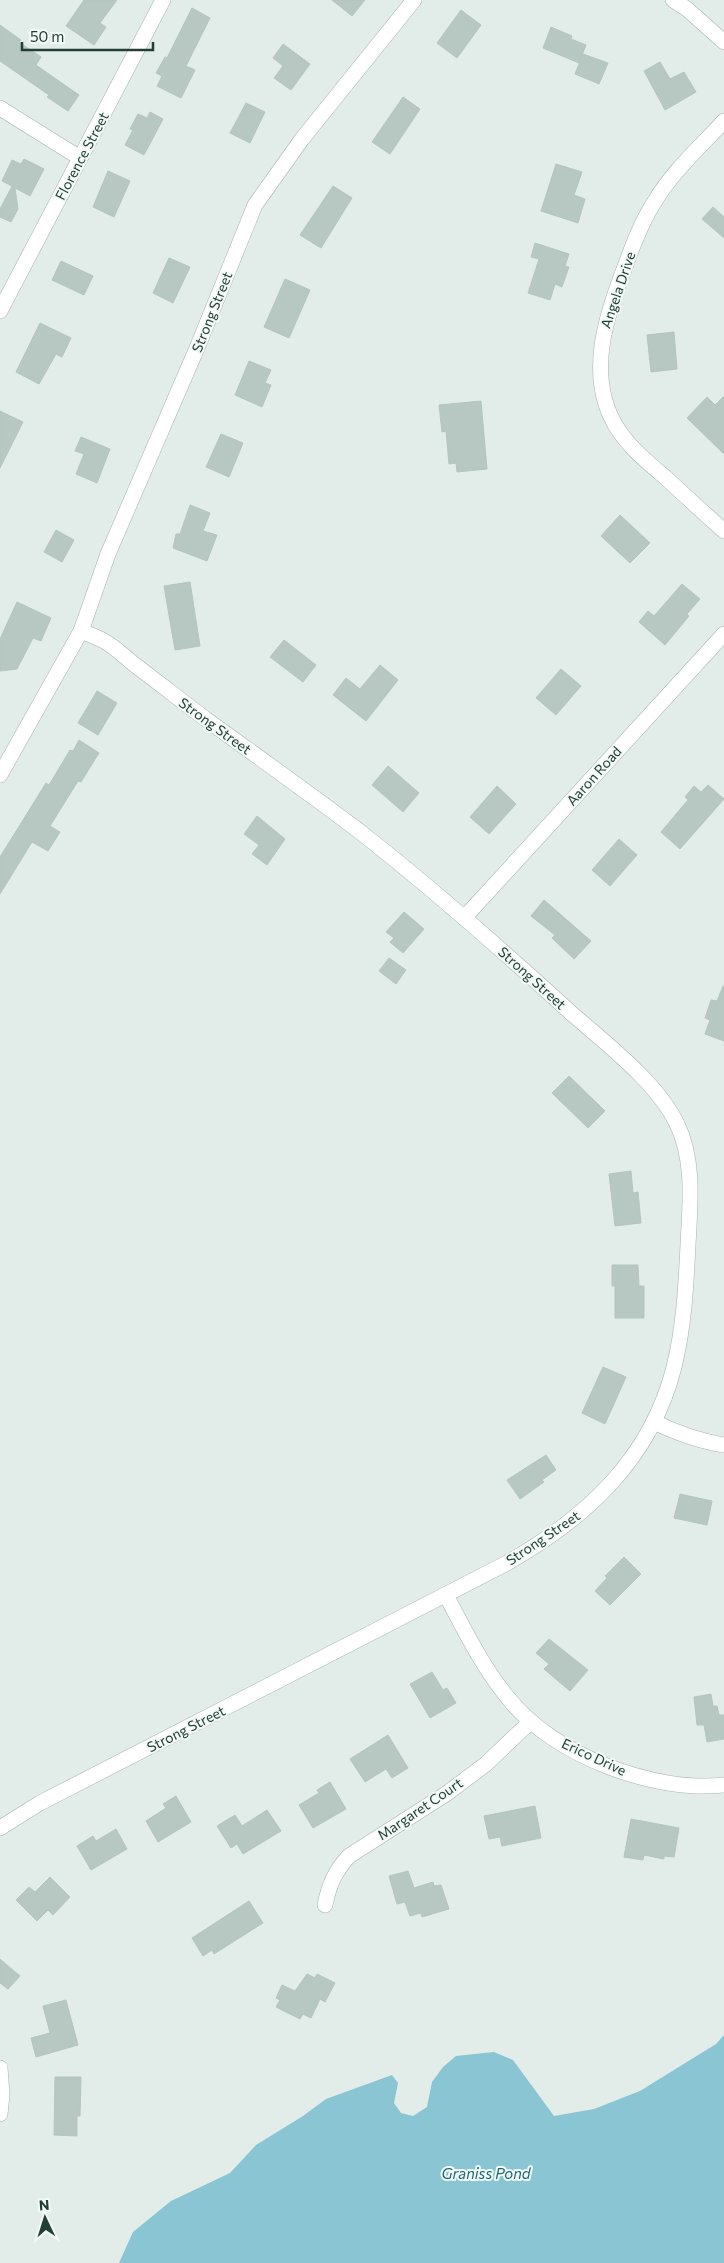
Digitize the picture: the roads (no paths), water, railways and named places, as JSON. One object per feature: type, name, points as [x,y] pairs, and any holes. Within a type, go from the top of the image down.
[{"type":"street","name":"Florence Street","points":[[0,311],[163,0]]},
{"type":"street","name":"Strong Street","points":[[0,1828],[40,1803],[446,1596],[530,1550],[574,1520],[594,1502],[620,1472],[654,1422],[675,1365],[684,1308],[690,1194],[688,1162],[684,1142],[670,1112],[643,1080],[464,918],[360,832],[187,705],[105,642],[81,631],[108,554],[198,348],[255,205],[302,139],[414,0]]},
{"type":"street","points":[[674,0],[724,42]]},
{"type":"street","points":[[0,108],[80,158]]},
{"type":"street","name":"Angela Drive","points":[[724,121],[674,174],[655,201],[640,228],[612,298],[604,329],[600,360],[602,385],[607,406],[616,426],[629,445],[724,530]]},
{"type":"street","points":[[0,774],[81,631]]},
{"type":"street","name":"Aaron Road","points":[[464,918],[724,634]]},
{"type":"street","points":[[654,1422],[685,1436],[704,1442],[724,1445]]},
{"type":"street","name":"Erico Drive","points":[[446,1596],[489,1673],[530,1722],[572,1750],[626,1773],[681,1784],[724,1785]]},
{"type":"street","name":"Margaret Court","points":[[326,1905],[329,1885],[337,1869],[349,1856],[446,1794],[486,1764],[530,1722]]},
{"type":"street","points":[[0,2068],[2,2078],[0,2114]]},
{"type":"water","name":"Graniss Pond","points":[[724,2035],[724,2263],[119,2263],[133,2232],[171,2201],[230,2173],[256,2145],[303,2116],[326,2099],[392,2075],[398,2083],[394,2103],[401,2113],[413,2116],[427,2107],[432,2082],[443,2067],[456,2056],[494,2052],[513,2060],[554,2116],[594,2109],[640,2091],[716,2044]]}]
